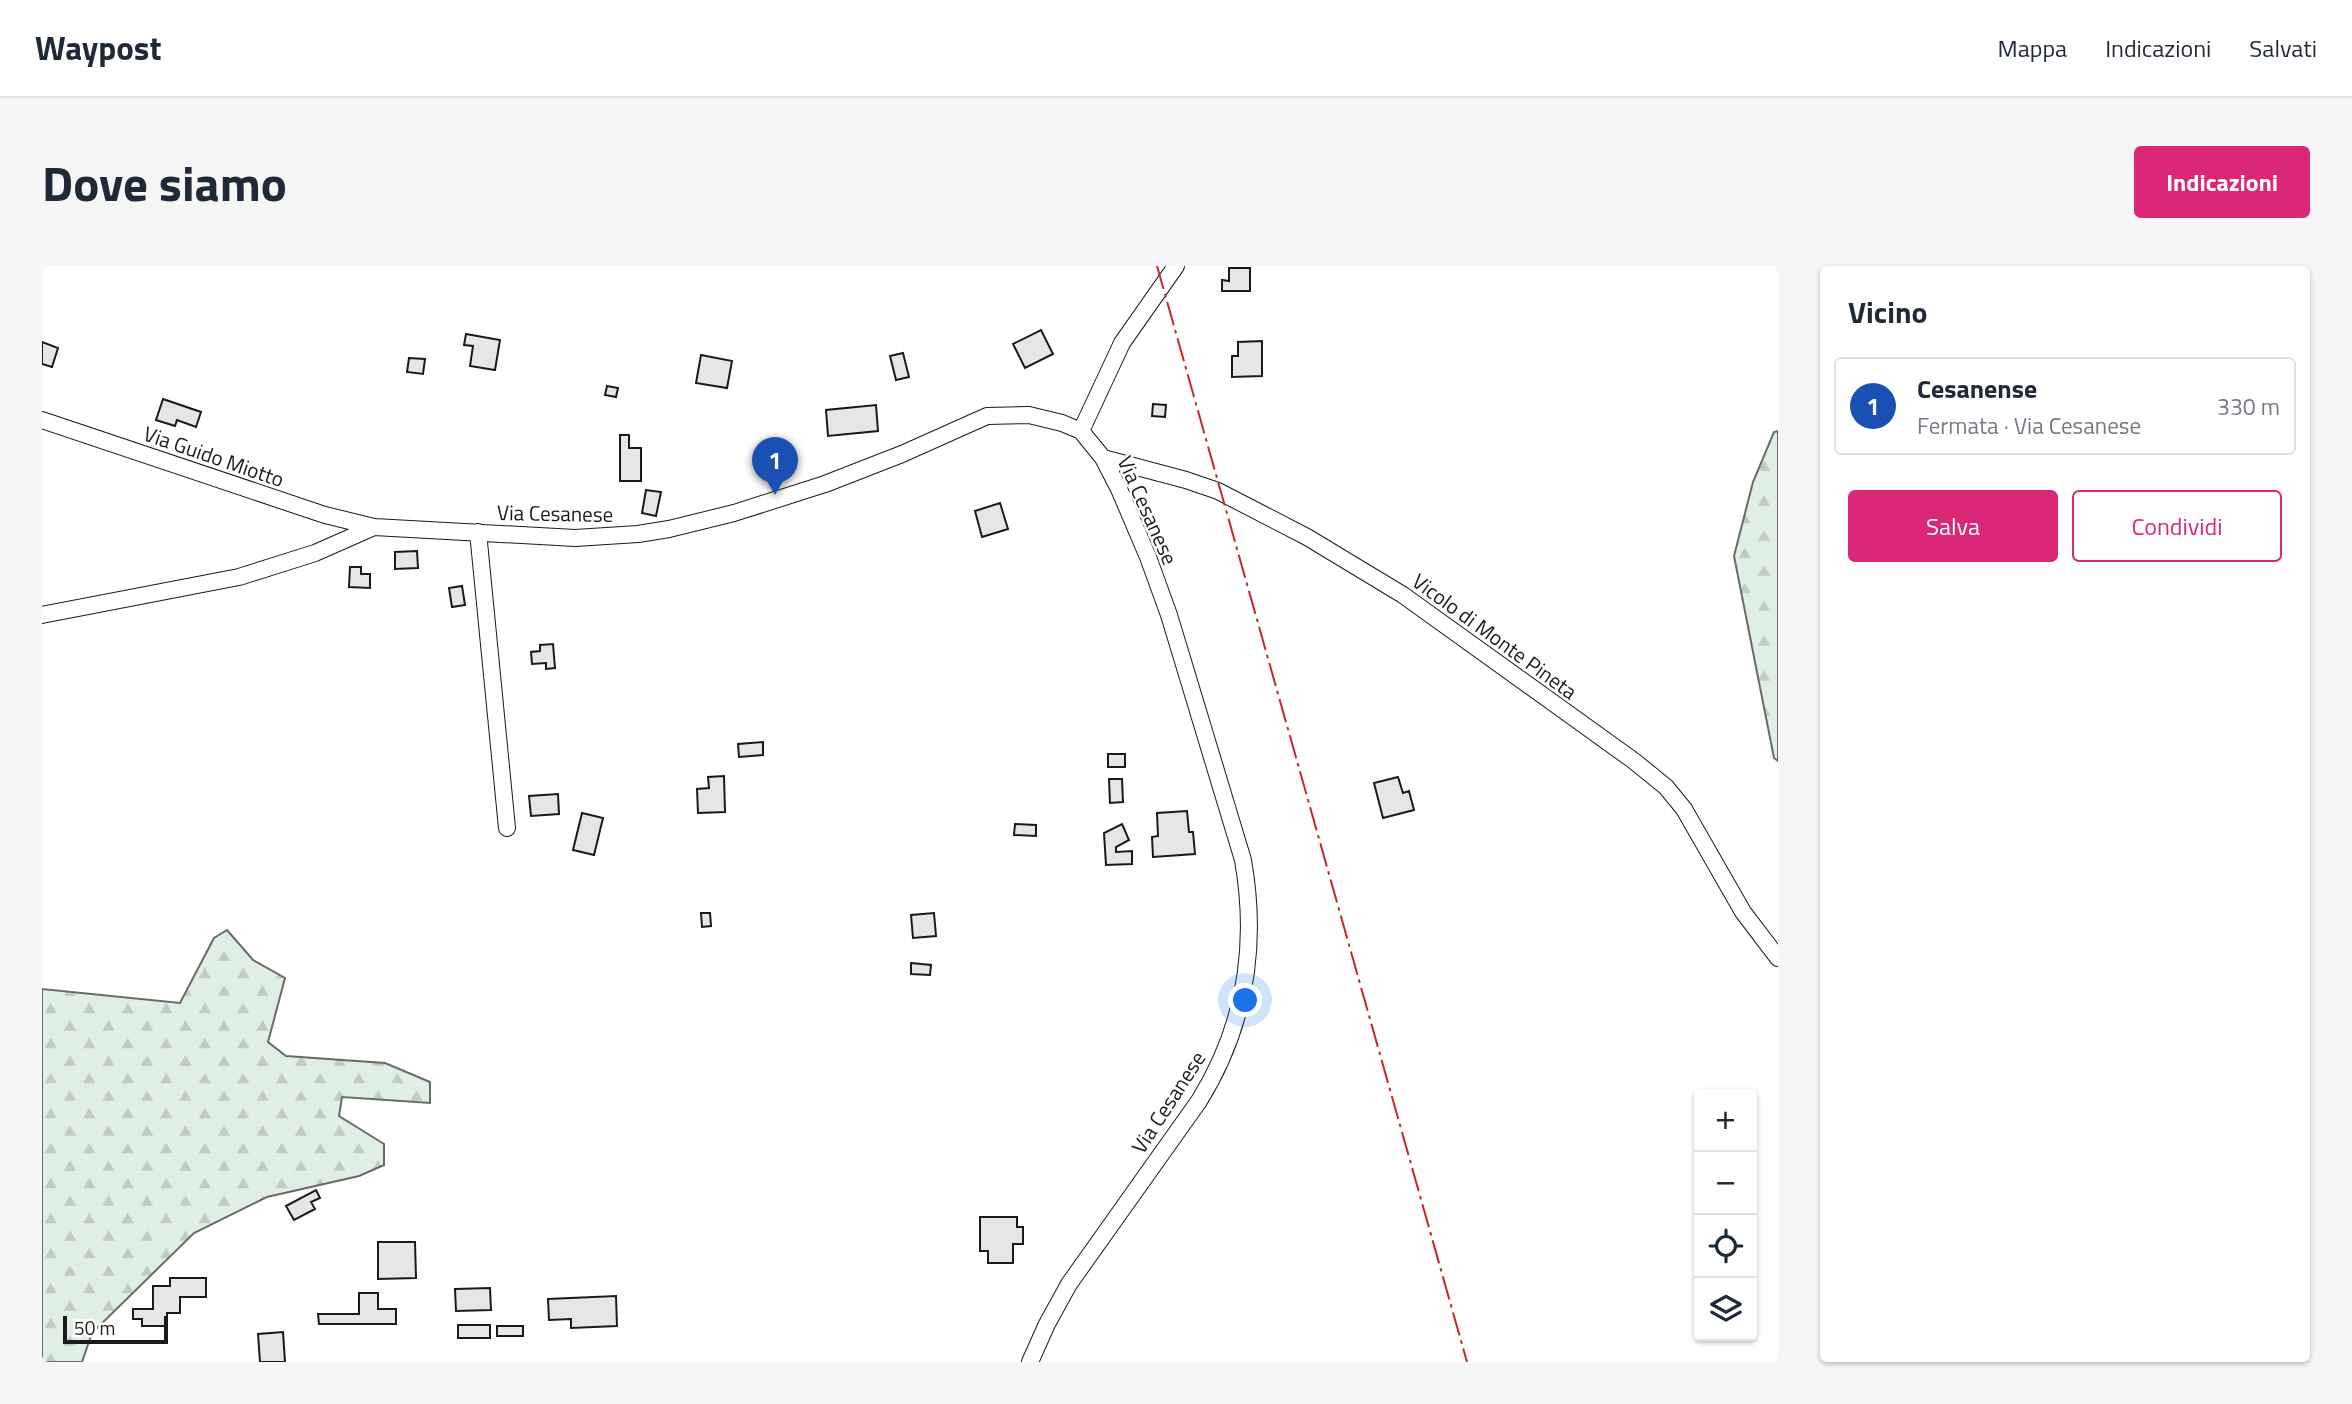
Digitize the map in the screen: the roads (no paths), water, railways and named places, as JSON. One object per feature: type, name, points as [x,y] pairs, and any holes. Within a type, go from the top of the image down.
[{"type":"street","points":[[1081,431],[1122,343],[1176,266]]},
{"type":"street","name":"Via Cesanese","points":[[42,615],[239,576],[321,550],[374,527],[575,538],[669,529],[734,513],[825,484],[902,454],[987,416],[1029,415],[1081,431],[1103,458],[1134,522],[1170,615],[1229,808],[1248,885],[1248,967],[1240,1011],[1216,1073],[1069,1284],[1043,1331],[1030,1362]]},
{"type":"street","name":"Via Guido Miotto","points":[[42,420],[324,515],[374,527]]},
{"type":"street","name":"Vicolo di Monte Pineta","points":[[1103,458],[1218,491],[1307,537],[1403,596],[1634,761],[1666,787],[1684,809],[1743,912],[1778,958]]},
{"type":"street","points":[[478,533],[507,828]]},
{"type":"place","name":"Cesanense","points":[[775,495]]}]
